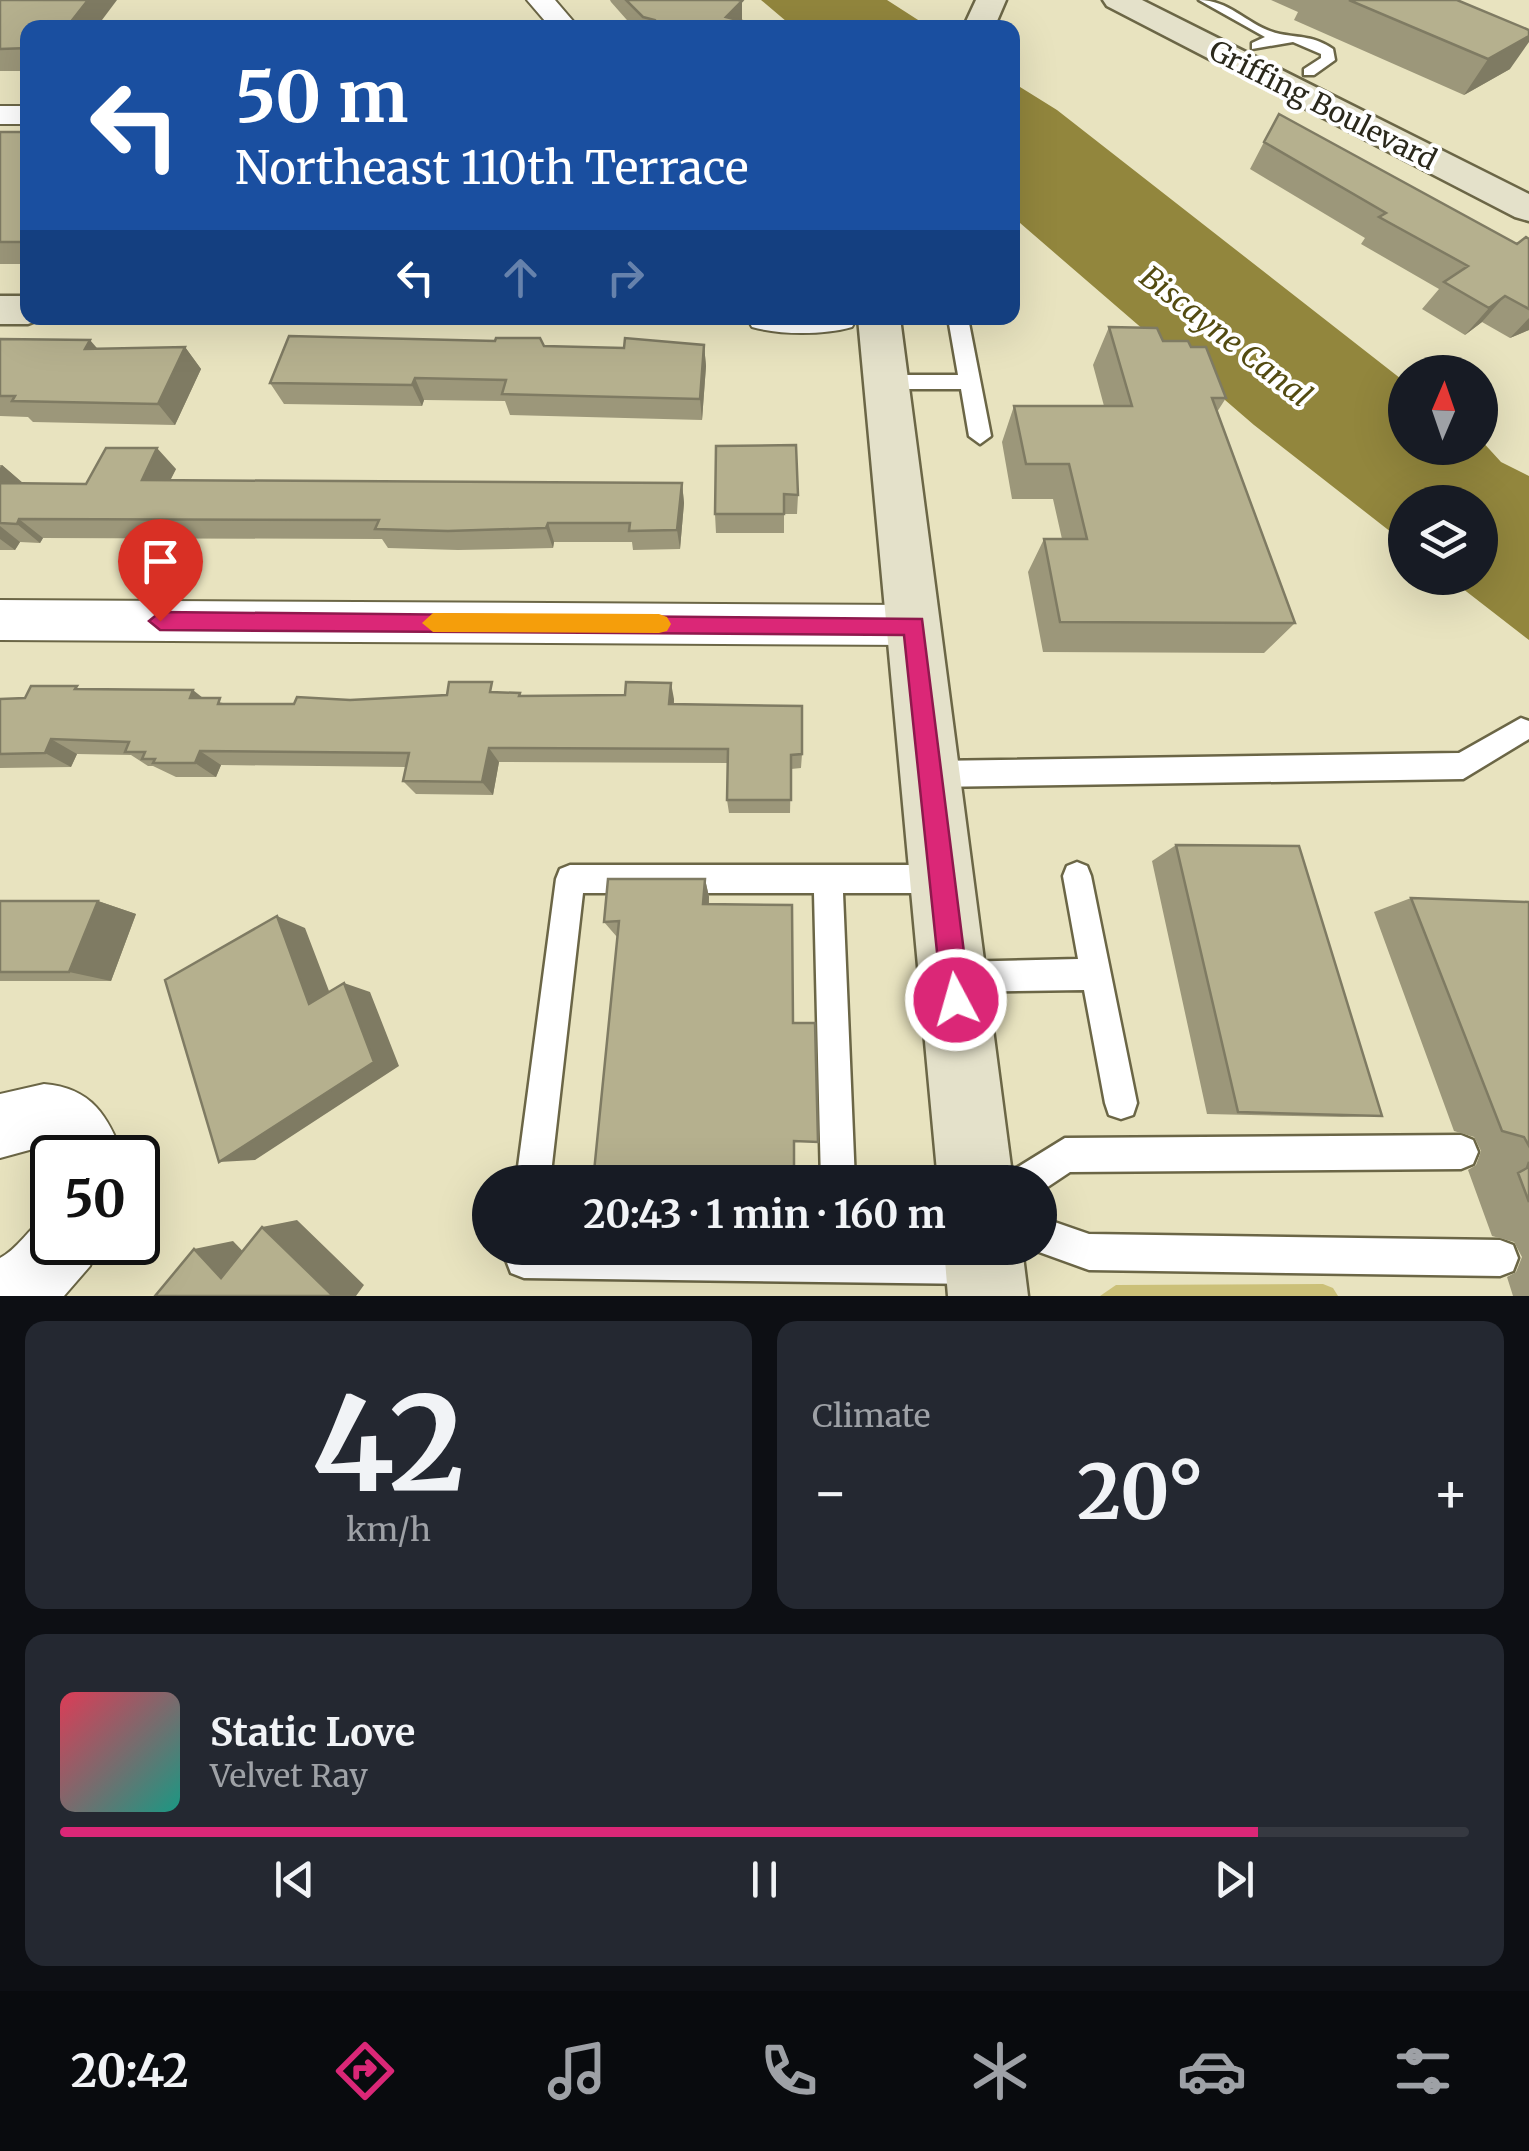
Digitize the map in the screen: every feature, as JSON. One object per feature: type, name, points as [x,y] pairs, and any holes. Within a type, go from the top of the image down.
[{"type":"street","points":[[540,0],[559,20]]},
{"type":"street","name":"Griffing Boulevard","points":[[1118,0],[1447,154],[1529,181]]},
{"type":"street","name":"Griffing Boulevard","points":[[1166,0],[1266,42],[1529,209]]},
{"type":"street","points":[[957,20],[983,7]]},
{"type":"street","points":[[880,325],[974,1165]]},
{"type":"street","points":[[0,620],[914,625]]},
{"type":"street","points":[[0,1126],[24,1116],[50,1114],[71,1122],[83,1135]]},
{"type":"street","points":[[0,1294],[36,1276],[46,1265]]},
{"type":"lane","points":[[1206,0],[1266,42]]},
{"type":"lane","points":[[959,325],[980,436]]},
{"type":"lane","points":[[887,382],[970,382]]},
{"type":"lane","points":[[931,774],[1463,766],[1521,730]]},
{"type":"lane","points":[[1077,876],[1121,1104]]},
{"type":"lane","points":[[535,1165],[570,879],[942,879]]},
{"type":"lane","points":[[828,879],[837,1165]]},
{"type":"lane","points":[[953,977],[1096,974]]},
{"type":"lane","points":[[1050,1165],[1065,1155],[1461,1152]]},
{"type":"lane","points":[[1057,1255],[1089,1252],[1500,1258]]},
{"type":"shaded area","points":[[1323,1284],[1333,1288],[1338,1296],[1100,1296],[1116,1285]]},
{"type":"water","points":[[761,0],[887,0],[918,20],[785,20]]},
{"type":"water","name":"Biscayne Canal","points":[[1020,87],[1057,110],[1388,369],[1388,465],[1498,465],[1498,459],[1529,476],[1529,640],[1471,595],[1498,595],[1498,485],[1388,485],[1388,530],[1254,425],[1020,223]]},
{"type":"building","points":[[0,0],[88,0],[72,20],[20,20],[20,48],[0,49]]},
{"type":"building","points":[[626,0],[742,1],[726,17],[738,20],[643,17]]},
{"type":"building","points":[[1349,0],[1457,0],[1529,30],[1529,36],[1488,59]]},
{"type":"building","points":[[1279,114],[1517,244],[1529,239],[1529,309],[1505,296],[1489,308],[1444,282],[1468,266],[1379,217],[1386,213],[1264,142]]},
{"type":"building","points":[[0,132],[20,132],[20,242],[0,242]]},
{"type":"building","points":[[1109,327],[1157,328],[1163,341],[1188,341],[1191,347],[1206,347],[1226,398],[1212,398],[1295,623],[1060,622],[1044,539],[1087,539],[1069,464],[1026,464],[1014,406],[1132,406]]},
{"type":"building","points":[[289,336],[495,341],[540,338],[544,346],[624,348],[625,338],[704,345],[700,399],[502,394],[506,380],[415,378],[412,385],[270,383]]},
{"type":"building","points":[[0,339],[90,340],[85,349],[185,347],[158,404],[12,401],[15,396],[0,396]]},
{"type":"building","points":[[796,445],[798,495],[784,494],[784,514],[715,514],[716,446]]},
{"type":"building","points":[[106,448],[157,448],[142,480],[682,483],[677,530],[629,531],[630,523],[548,523],[546,528],[448,531],[375,529],[379,520],[19,519],[17,524],[0,523],[0,483],[86,484]]},
{"type":"building","points":[[449,682],[492,682],[490,692],[520,693],[519,696],[625,695],[626,682],[671,683],[669,704],[802,706],[802,754],[791,755],[791,800],[727,800],[728,749],[489,748],[482,782],[403,781],[409,753],[200,751],[195,763],[153,763],[155,759],[142,759],[145,752],[125,752],[129,742],[51,739],[45,753],[0,754],[0,699],[25,698],[31,686],[193,690],[190,698],[220,698],[218,704],[294,704],[297,697],[350,700],[447,695]]},
{"type":"building","points":[[1176,845],[1299,846],[1382,1116],[1238,1112]]},
{"type":"building","points":[[608,879],[705,879],[703,904],[792,905],[793,1023],[815,1023],[818,1142],[794,1141],[794,1165],[595,1165],[619,921],[604,922]]},
{"type":"building","points":[[1411,898],[1529,902],[1529,1146],[1524,1137],[1502,1131]]},
{"type":"building","points":[[0,901],[98,901],[69,972],[0,972]]},
{"type":"building","points":[[277,916],[309,1004],[344,983],[374,1062],[219,1162],[165,980]]},
{"type":"building","points":[[1529,1162],[1529,1202],[1518,1173]]},
{"type":"building","points":[[262,1227],[333,1296],[155,1296],[194,1249],[221,1278]]},
{"type":"slow traffic","points":[[433,623],[659,624]]},
{"type":"route","points":[[160,621],[914,625],[956,1000]]}]
